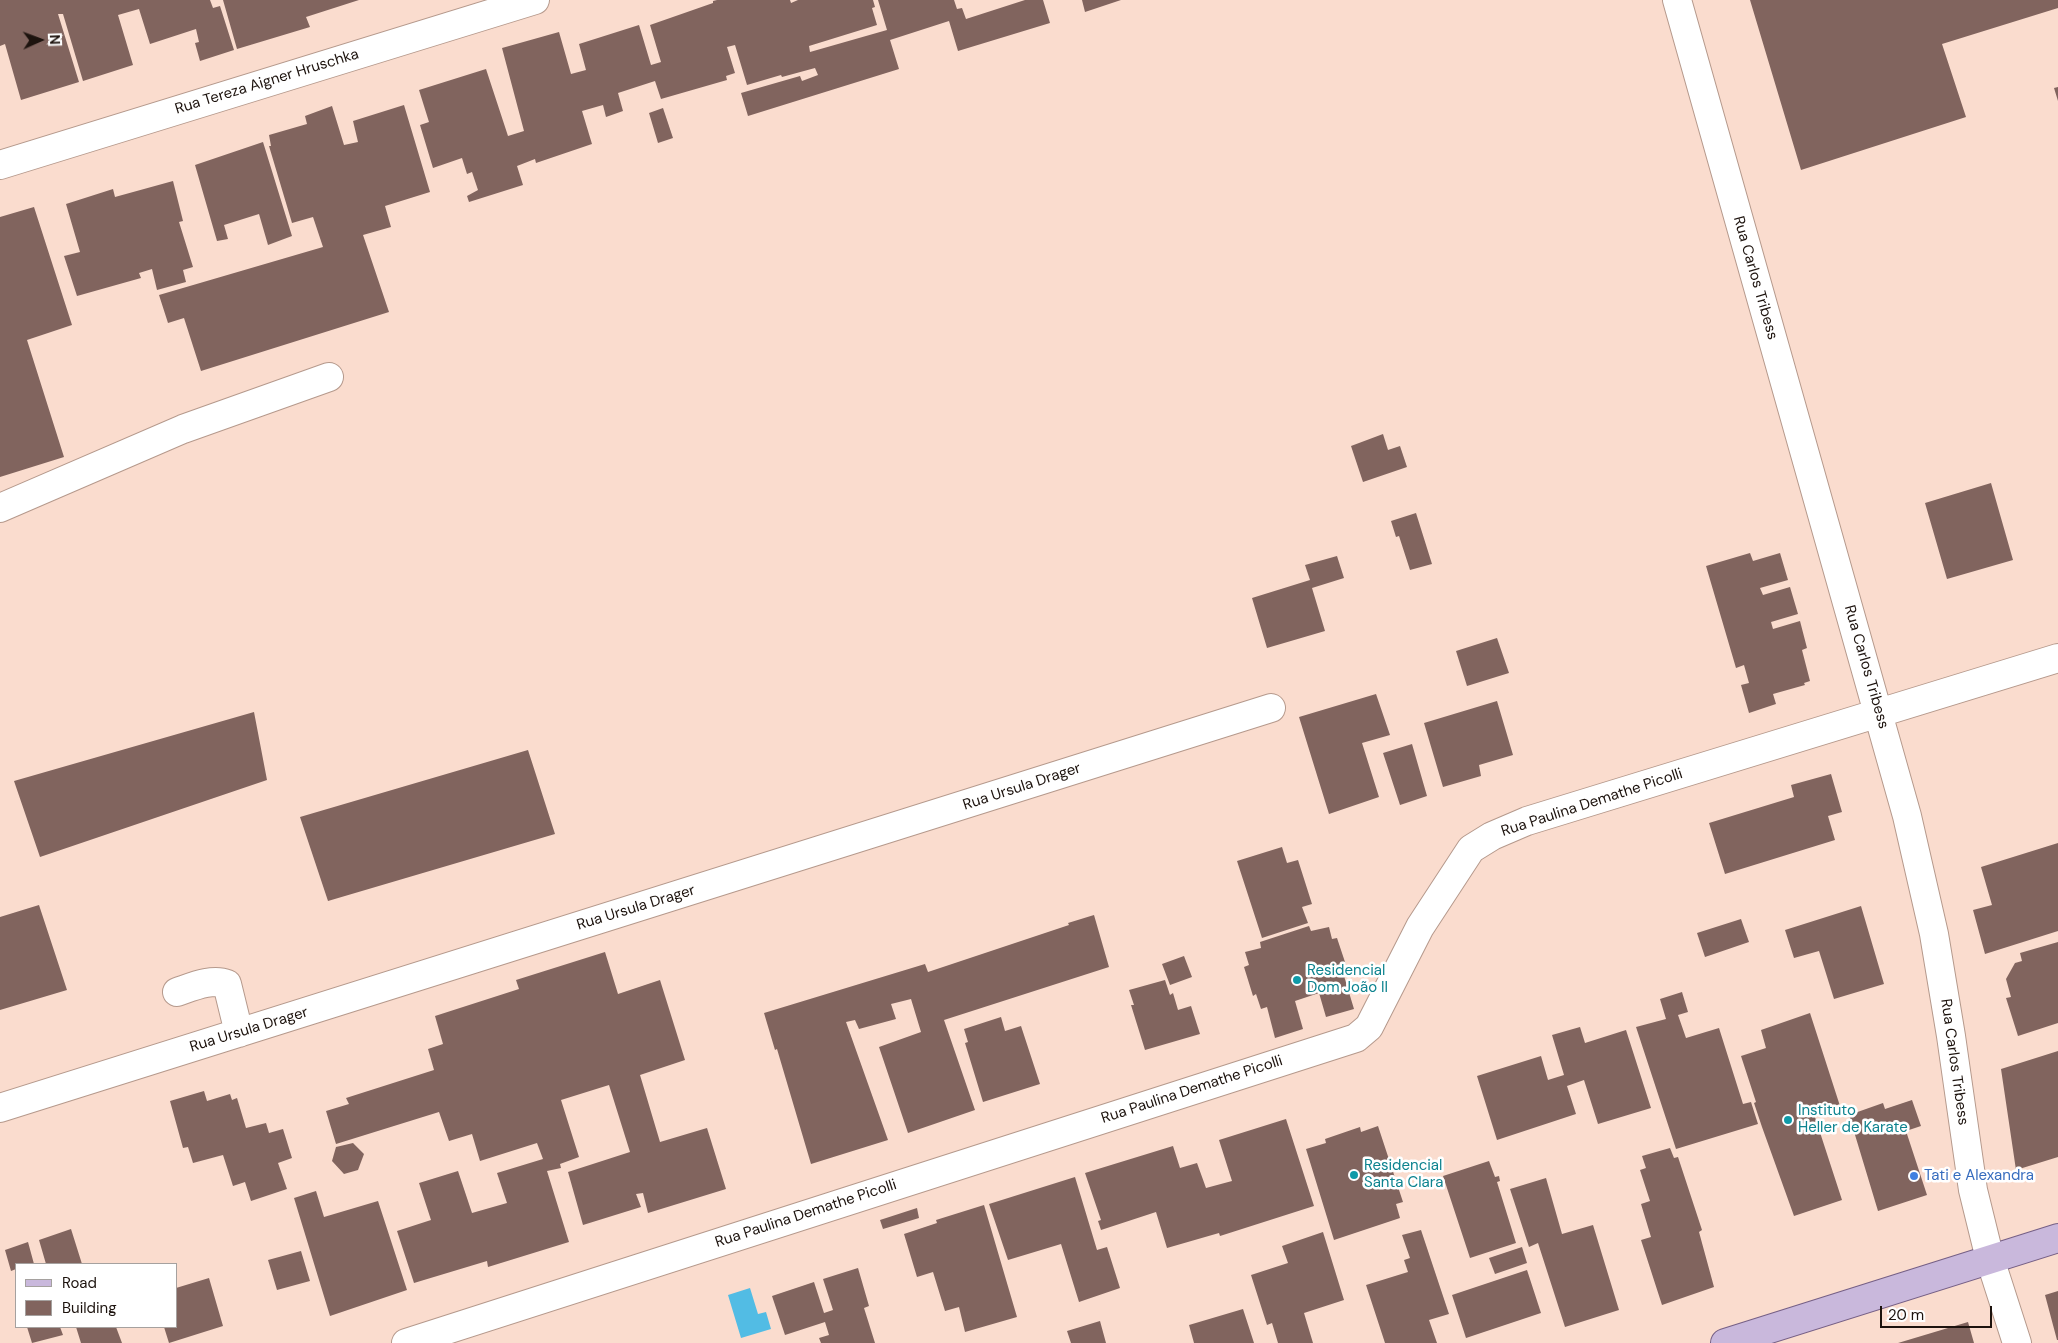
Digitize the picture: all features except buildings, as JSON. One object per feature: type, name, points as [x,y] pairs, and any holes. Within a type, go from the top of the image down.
[{"type":"main road","points":[[1725,1343],[2058,1238]]},
{"type":"street","name":"Rua Tereza Aigner Hruschka","points":[[0,165],[535,0]]},
{"type":"street","name":"Rua Carlos Tribess","points":[[1676,0],[1907,816],[1934,934],[1952,1036],[1973,1190],[1990,1259],[2017,1343]]},
{"type":"street","points":[[0,508],[183,429],[329,377]]},
{"type":"street","name":"Rua Paulina Demathe Picolli","points":[[406,1343],[1356,1038],[1369,1027],[1420,927],[1471,849],[1492,836],[1528,821],[2058,658]]},
{"type":"street","name":"Rua Ursula Drager","points":[[0,1108],[1271,708]]},
{"type":"street","points":[[177,992],[196,985],[221,981],[227,984],[239,1033]]},
{"type":"water","points":[[750,1288],[758,1314],[766,1312],[771,1329],[741,1338],[728,1295]]},
{"type":"place","name":"Residencial Dom João II","points":[[1297,980]]},
{"type":"place","name":"Instituto Heller de Karate","points":[[1788,1120]]},
{"type":"place","name":"Residencial Santa Clara","points":[[1354,1175]]},
{"type":"place","name":"Tati e Alexandra","points":[[1914,1176]]}]
